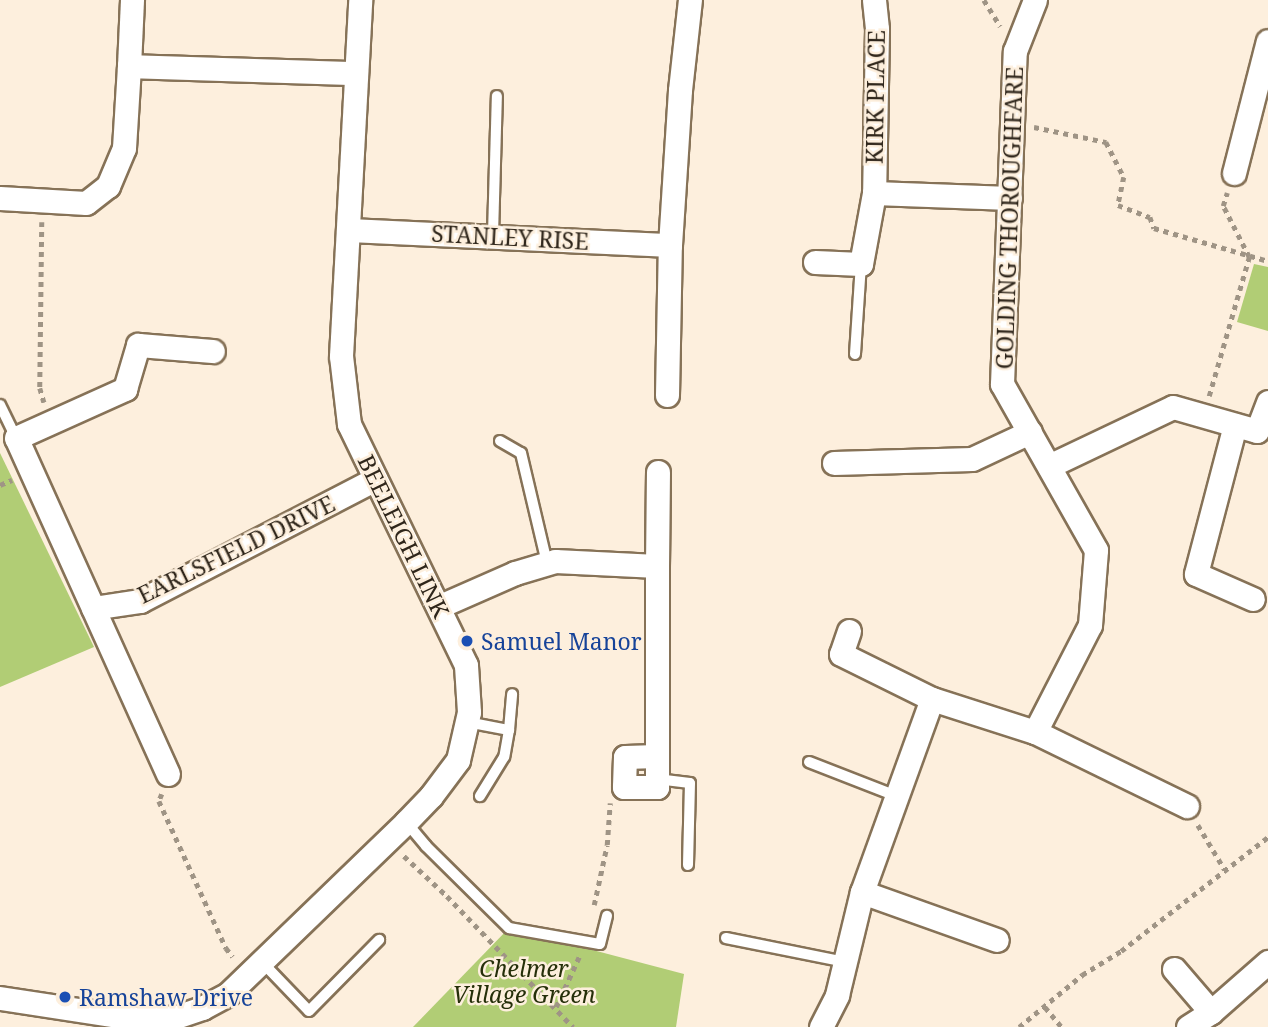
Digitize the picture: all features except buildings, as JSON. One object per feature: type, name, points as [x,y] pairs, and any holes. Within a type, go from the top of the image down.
[{"type":"street","points":[[0,198],[86,203],[108,186],[124,148],[132,0]]},
{"type":"street","name":"BEELEIGH LINK","points":[[0,998],[138,1019],[180,1022],[228,994],[406,822],[431,796],[458,760],[467,722],[466,665],[440,606],[349,424],[341,356],[350,230],[360,0]]},
{"type":"street","points":[[667,395],[670,245],[680,90],[690,0]]},
{"type":"street","name":"KIRK PLACE","points":[[861,264],[874,193],[877,29],[874,0]]},
{"type":"street","name":"GOLDING THOROUGHFARE","points":[[1035,0],[1015,51],[1002,384],[1096,550],[1090,625],[1035,732]]},
{"type":"street","points":[[1234,173],[1268,41]]},
{"type":"street","points":[[129,66],[355,73]]},
{"type":"street","name":"KIRK PLACE","points":[[874,193],[1010,198]]},
{"type":"street","name":"STANLEY RISE","points":[[350,230],[493,234],[670,245]]},
{"type":"street","points":[[815,262],[861,264]]},
{"type":"street","points":[[168,774],[16,438],[125,389],[138,345],[214,351]]},
{"type":"street","points":[[1049,466],[1173,407],[1256,431],[1268,402]]},
{"type":"street","points":[[1236,425],[1196,573],[1253,599]]},
{"type":"street","points":[[834,463],[972,459],[1030,432]]},
{"type":"street","points":[[624,787],[625,757],[657,768],[659,472]]},
{"type":"street","name":"EARLSFIELD DRIVE","points":[[93,608],[140,601],[375,479]]},
{"type":"street","points":[[440,606],[515,573],[555,561],[657,566]]},
{"type":"street","points":[[849,631],[841,654],[932,699],[1035,732],[1187,806]]},
{"type":"street","points":[[821,1027],[837,995],[862,892],[932,699]]},
{"type":"street","points":[[862,892],[997,940]]},
{"type":"street","points":[[1188,1027],[1211,1012],[1268,961]]},
{"type":"street","points":[[1174,969],[1211,1012]]},
{"type":"lane","points":[[493,234],[497,96]]},
{"type":"lane","points":[[855,354],[861,264]]},
{"type":"lane","points":[[0,405],[16,438]]},
{"type":"lane","points":[[500,441],[521,453],[547,563]]},
{"type":"lane","points":[[480,796],[504,757],[512,694]]},
{"type":"lane","points":[[467,722],[509,730]]},
{"type":"lane","points":[[809,762],[896,796]]},
{"type":"lane","points":[[657,768],[690,783],[688,865]]},
{"type":"lane","points":[[406,822],[426,846],[509,929],[600,944],[607,916]]},
{"type":"lane","points":[[726,938],[845,962]]},
{"type":"lane","points":[[254,968],[309,1011],[379,940]]},
{"type":"path","points":[[1012,122],[1106,142],[1124,177],[1118,205],[1150,217],[1154,228],[1268,261]]},
{"type":"path","points":[[1203,415],[1249,257],[1223,206],[1234,173]]},
{"type":"path","points":[[43,200],[40,388],[51,422]]},
{"type":"path","points":[[168,774],[159,801],[226,948],[254,968]]},
{"type":"path","points":[[556,1007],[585,941],[607,845],[609,805],[624,787]]},
{"type":"path","points":[[1187,806],[1225,870]]},
{"type":"path","points":[[1019,1027],[1082,975],[1121,951],[1268,837]]},
{"type":"path","points":[[387,841],[447,896],[573,1027]]},
{"type":"path","points":[[1045,1007],[1062,1027]]},
{"type":"green space","points":[[1254,264],[1268,267],[1268,331],[1237,322]]},
{"type":"green space","points":[[0,453],[94,647],[0,687]]},
{"type":"green space","name":"Chelmer Village Green","points":[[509,928],[684,974],[676,1027],[413,1027]]},
{"type":"place","name":"Samuel Manor","points":[[467,641]]},
{"type":"place","name":"Ramshaw Drive","points":[[65,997]]}]
